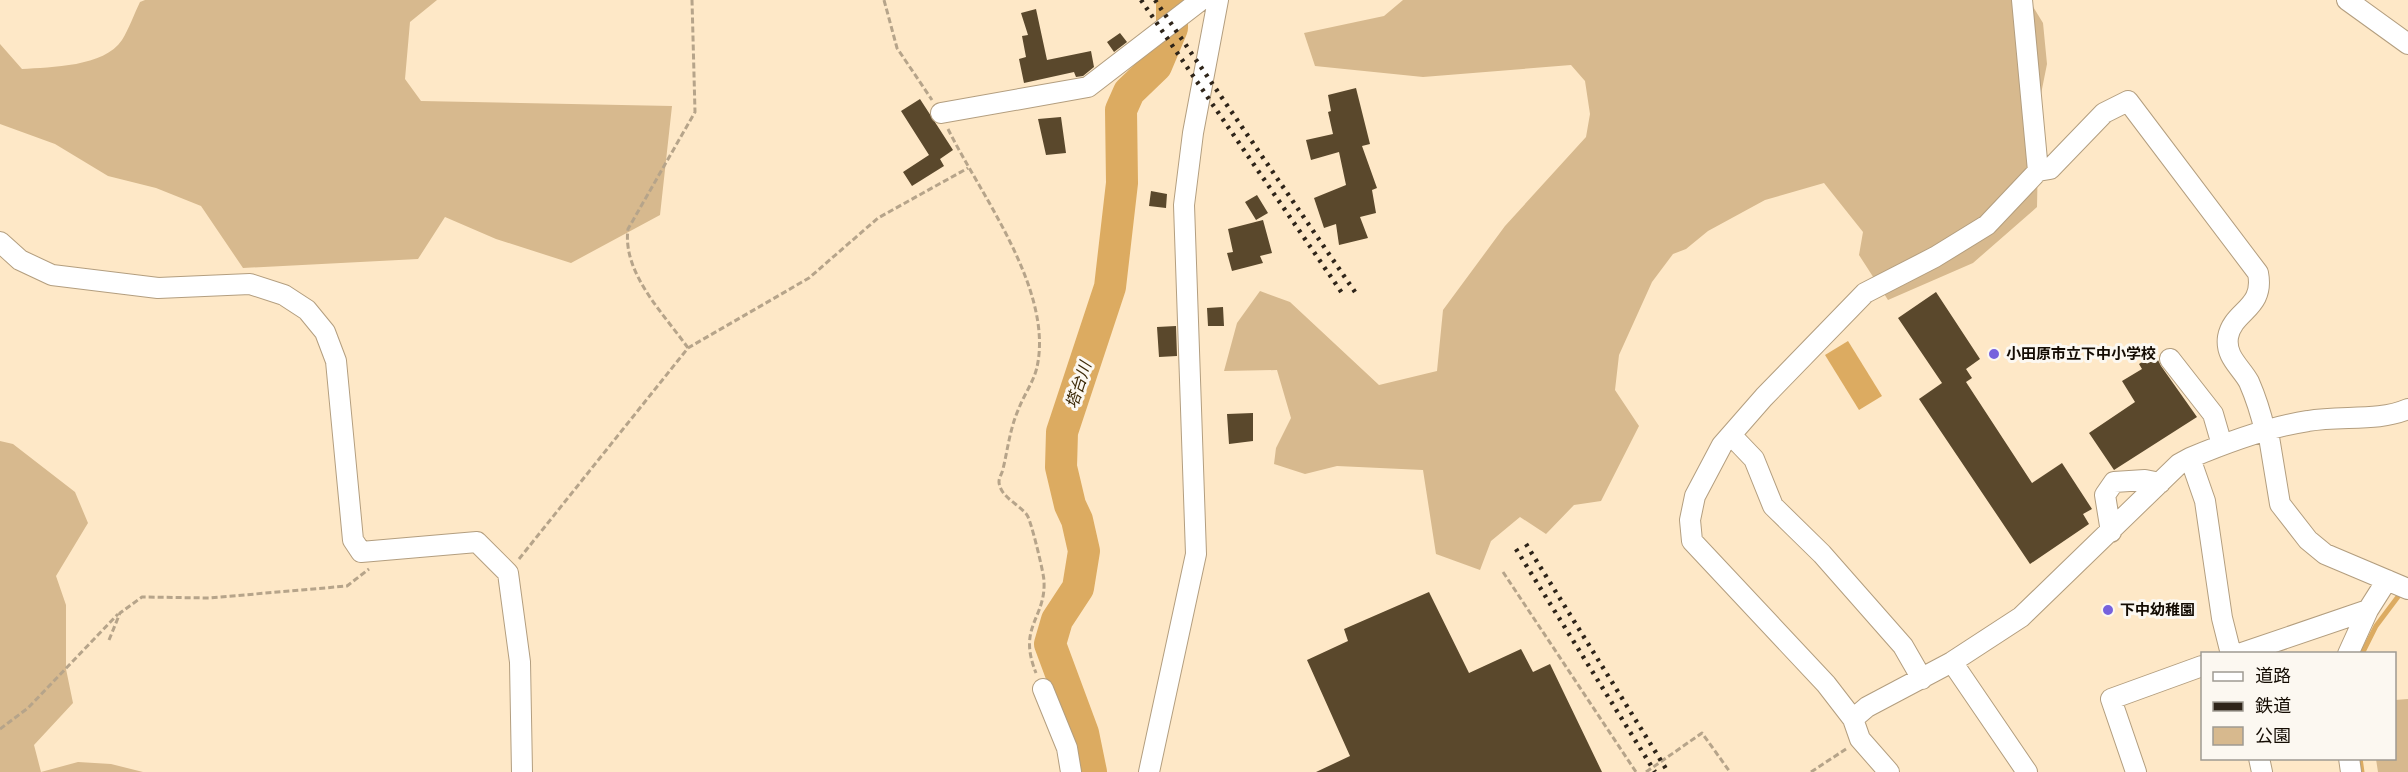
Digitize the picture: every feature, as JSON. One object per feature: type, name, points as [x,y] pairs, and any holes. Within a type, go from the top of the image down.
[{"type":"street","points":[[941,113],[1088,87],[1201,0]]},
{"type":"street","points":[[1149,772],[1196,554],[1184,205],[1193,133],[1218,0]]},
{"type":"street","points":[[2022,0],[2038,171]]},
{"type":"street","points":[[2347,0],[2408,44]]},
{"type":"street","points":[[1889,772],[1860,739],[1853,719],[1797,652],[1692,541],[1690,520],[1695,496],[1722,445],[1778,381],[1865,293],[1935,257],[1987,225],[2038,171],[2050,169],[2104,113],[2128,101],[2258,273],[2258,295],[2251,307],[2232,326],[2229,352],[2248,380],[2259,408],[2266,431],[2280,504],[2308,540],[2325,554],[2408,589]]},
{"type":"street","points":[[0,242],[20,260],[52,275],[158,288],[250,284],[284,295],[307,310],[325,332],[336,361],[353,540],[361,552],[477,542],[508,573],[520,662],[522,772]]},
{"type":"street","points":[[2170,359],[2213,414],[2222,445]]},
{"type":"street","points":[[1853,719],[1867,707],[1952,662],[2021,617],[2179,464],[2222,445],[2307,421],[2393,416],[2408,409]]},
{"type":"street","points":[[1731,435],[1754,459],[1773,506],[1822,554],[1903,646],[1922,679]]},
{"type":"street","points":[[2190,458],[2205,501],[2222,618],[2230,652]]},
{"type":"street","points":[[2111,532],[2105,495],[2114,482],[2145,480],[2160,483]]},
{"type":"street","points":[[2349,652],[2368,610],[2387,580]]},
{"type":"street","points":[[2245,652],[2368,610]]},
{"type":"street","points":[[1952,662],[2027,772]]},
{"type":"street","points":[[2136,772],[2110,699],[2201,666]]},
{"type":"street","points":[[1043,689],[1067,748],[1071,772]]},
{"type":"path","points":[[688,348],[643,285],[631,261],[626,242],[628,229],[695,112],[692,0]]},
{"type":"path","points":[[884,0],[897,48],[941,113],[968,168],[987,193],[1011,244],[1036,312],[1039,338],[1037,367],[1018,409],[999,480],[1001,492],[1029,517],[1044,580],[1041,601],[1029,634],[1029,651],[1043,689]]},
{"type":"path","points":[[508,573],[688,348],[809,278],[878,218],[968,168]]},
{"type":"path","points":[[0,729],[28,708],[120,613],[142,597],[209,598],[347,585],[365,574],[381,550]]},
{"type":"path","points":[[1503,572],[1636,772]]},
{"type":"path","points":[[109,640],[120,613]]},
{"type":"path","points":[[1646,772],[1702,733],[1730,772]]},
{"type":"path","points":[[1811,772],[1860,739]]},
{"type":"green space","points":[[145,0],[437,0],[410,22],[405,79],[421,101],[672,106],[660,215],[571,263],[496,239],[445,217],[418,259],[243,268],[201,206],[156,188],[108,176],[55,144],[0,124],[0,44],[22,69],[90,61],[114,49],[127,31],[140,2]]},
{"type":"green space","points":[[1403,0],[2029,0],[2043,23],[2047,64],[2039,104],[2037,207],[1973,263],[1888,300],[1859,255],[1863,232],[1824,183],[1765,200],[1708,231],[1686,249],[1673,254],[1652,282],[1619,355],[1615,390],[1639,426],[1601,501],[1574,505],[1546,534],[1520,517],[1491,541],[1480,570],[1436,554],[1423,470],[1337,466],[1305,474],[1274,464],[1276,448],[1291,418],[1277,370],[1224,371],[1237,323],[1260,291],[1290,302],[1379,385],[1437,371],[1443,310],[1505,226],[1586,137],[1590,114],[1585,81],[1571,65],[1423,77],[1315,66],[1304,33],[1384,16]]},
{"type":"green space","points":[[0,441],[13,444],[75,492],[88,523],[56,576],[66,605],[66,669],[73,703],[34,745],[41,772],[0,772]]},
{"type":"green space","points":[[2408,699],[2408,772],[2378,772],[2376,760],[2396,760],[2396,700]]},
{"type":"green space","points":[[78,762],[111,764],[143,772],[41,772]]},
{"type":"shaded area","points":[[1848,341],[1882,396],[1859,410],[1825,355]]},
{"type":"building","points":[[1036,9],[1047,60],[1091,51],[1094,67],[1083,76],[1076,77],[1074,72],[1024,83],[1019,59],[1026,57],[1022,36],[1028,35],[1021,13]]},
{"type":"building","points":[[1120,33],[1127,42],[1114,52],[1107,42]]},
{"type":"building","points":[[1356,88],[1370,144],[1362,146],[1377,188],[1372,190],[1376,213],[1360,217],[1368,238],[1339,245],[1336,224],[1324,228],[1314,198],[1346,185],[1339,152],[1311,160],[1306,140],[1333,134],[1328,112],[1331,111],[1328,95]]},
{"type":"building","points":[[920,99],[953,150],[940,159],[944,166],[912,186],[903,172],[929,155],[901,111]]},
{"type":"building","points":[[1061,117],[1066,153],[1046,155],[1038,119]]},
{"type":"building","points":[[1151,191],[1167,194],[1166,208],[1149,206]]},
{"type":"building","points":[[1257,195],[1268,213],[1256,220],[1245,202]]},
{"type":"building","points":[[1263,220],[1272,253],[1260,256],[1263,263],[1232,271],[1227,253],[1233,252],[1228,229]]},
{"type":"building","points":[[1936,292],[1980,359],[1966,369],[1972,378],[1966,382],[2032,483],[2062,463],[2092,509],[2083,514],[2089,524],[2030,564],[1919,399],[1942,383],[1898,318]]},
{"type":"building","points":[[1223,307],[1224,326],[1208,326],[1207,308]]},
{"type":"building","points":[[1176,326],[1177,356],[1159,357],[1157,327]]},
{"type":"building","points":[[2155,354],[2197,417],[2114,470],[2089,433],[2135,402],[2122,381],[2142,369],[2139,364]]},
{"type":"building","points":[[1253,413],[1253,441],[1229,444],[1227,414]]},
{"type":"building","points":[[1429,592],[1469,673],[1521,649],[1533,672],[1550,664],[1602,772],[1316,772],[1350,756],[1307,660],[1348,641],[1344,629]]},
{"type":"waterway","name":"塔台川","points":[[1091,772],[1083,733],[1050,644],[1057,620],[1078,588],[1084,551],[1061,467],[1062,432],[1110,287],[1122,183],[1121,110],[1129,92],[1156,66],[1172,28],[1172,0]]},
{"type":"waterway","points":[[2363,652],[2376,626],[2403,590]]},
{"type":"waterway","points":[[2360,760],[2362,772]]},
{"type":"railway","points":[[1141,0],[1342,293]]},
{"type":"railway","points":[[1155,0],[1355,292]]},
{"type":"railway","points":[[1526,544],[1668,772]]},
{"type":"railway","points":[[1516,549],[1655,772]]},
{"type":"place","name":"小田原市立下中小学校","points":[[1994,354]]},
{"type":"place","name":"下中幼稚園","points":[[2108,610]]}]
